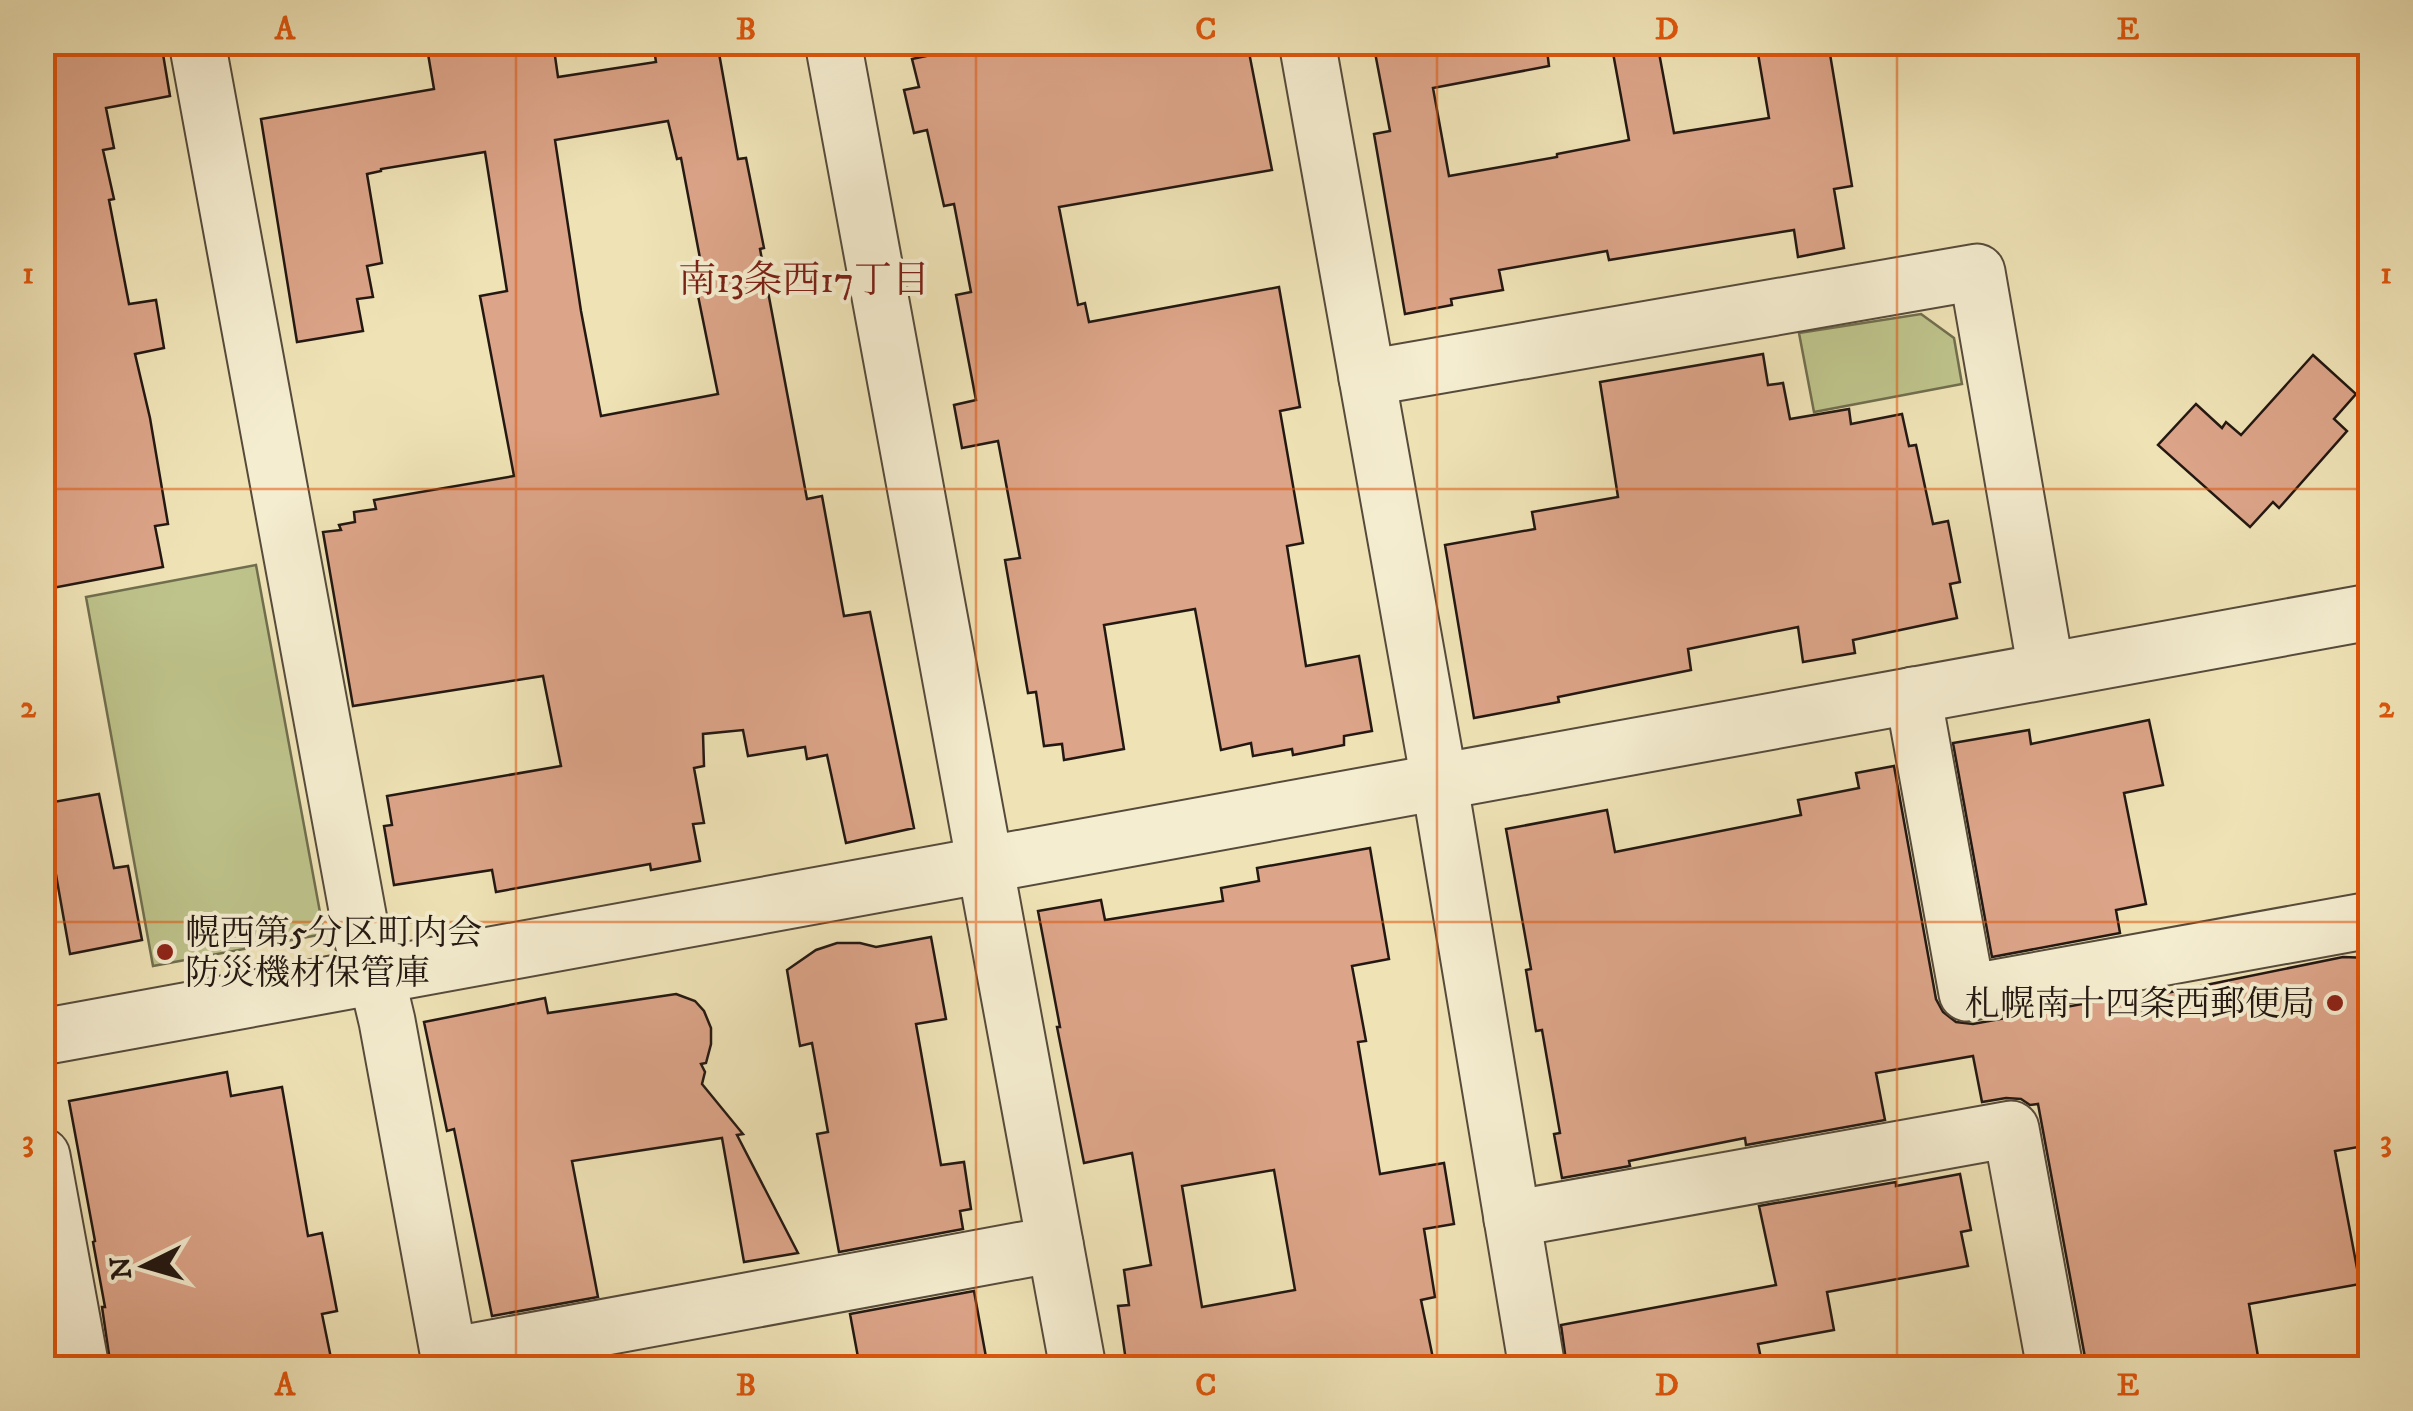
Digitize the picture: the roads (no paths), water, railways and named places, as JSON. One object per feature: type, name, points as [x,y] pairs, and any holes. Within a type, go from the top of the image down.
[{"type":"street","points":[[196,42],[363,942],[388,1020],[450,1362],[1055,1244]]},
{"type":"street","points":[[833,42],[1078,1368]]},
{"type":"street","points":[[1307,42],[1439,780],[1538,1368]]},
{"type":"street","points":[[1367,378],[1977,272],[2046,670]]},
{"type":"street","points":[[42,1037],[2370,612]]},
{"type":"street","points":[[1913,695],[1967,993],[2370,920]]},
{"type":"street","points":[[1512,1219],[2011,1128],[2055,1368]]},
{"type":"street","points":[[42,1156],[81,1368]]},
{"type":"place","name":"幌西第5分区町内会 防災機材保管庫","points":[[165,952]]},
{"type":"place","name":"札幌南十四条西郵便局","points":[[2335,1003]]},
{"type":"district","name":"南13条西17丁目","points":[[804,279]]}]
